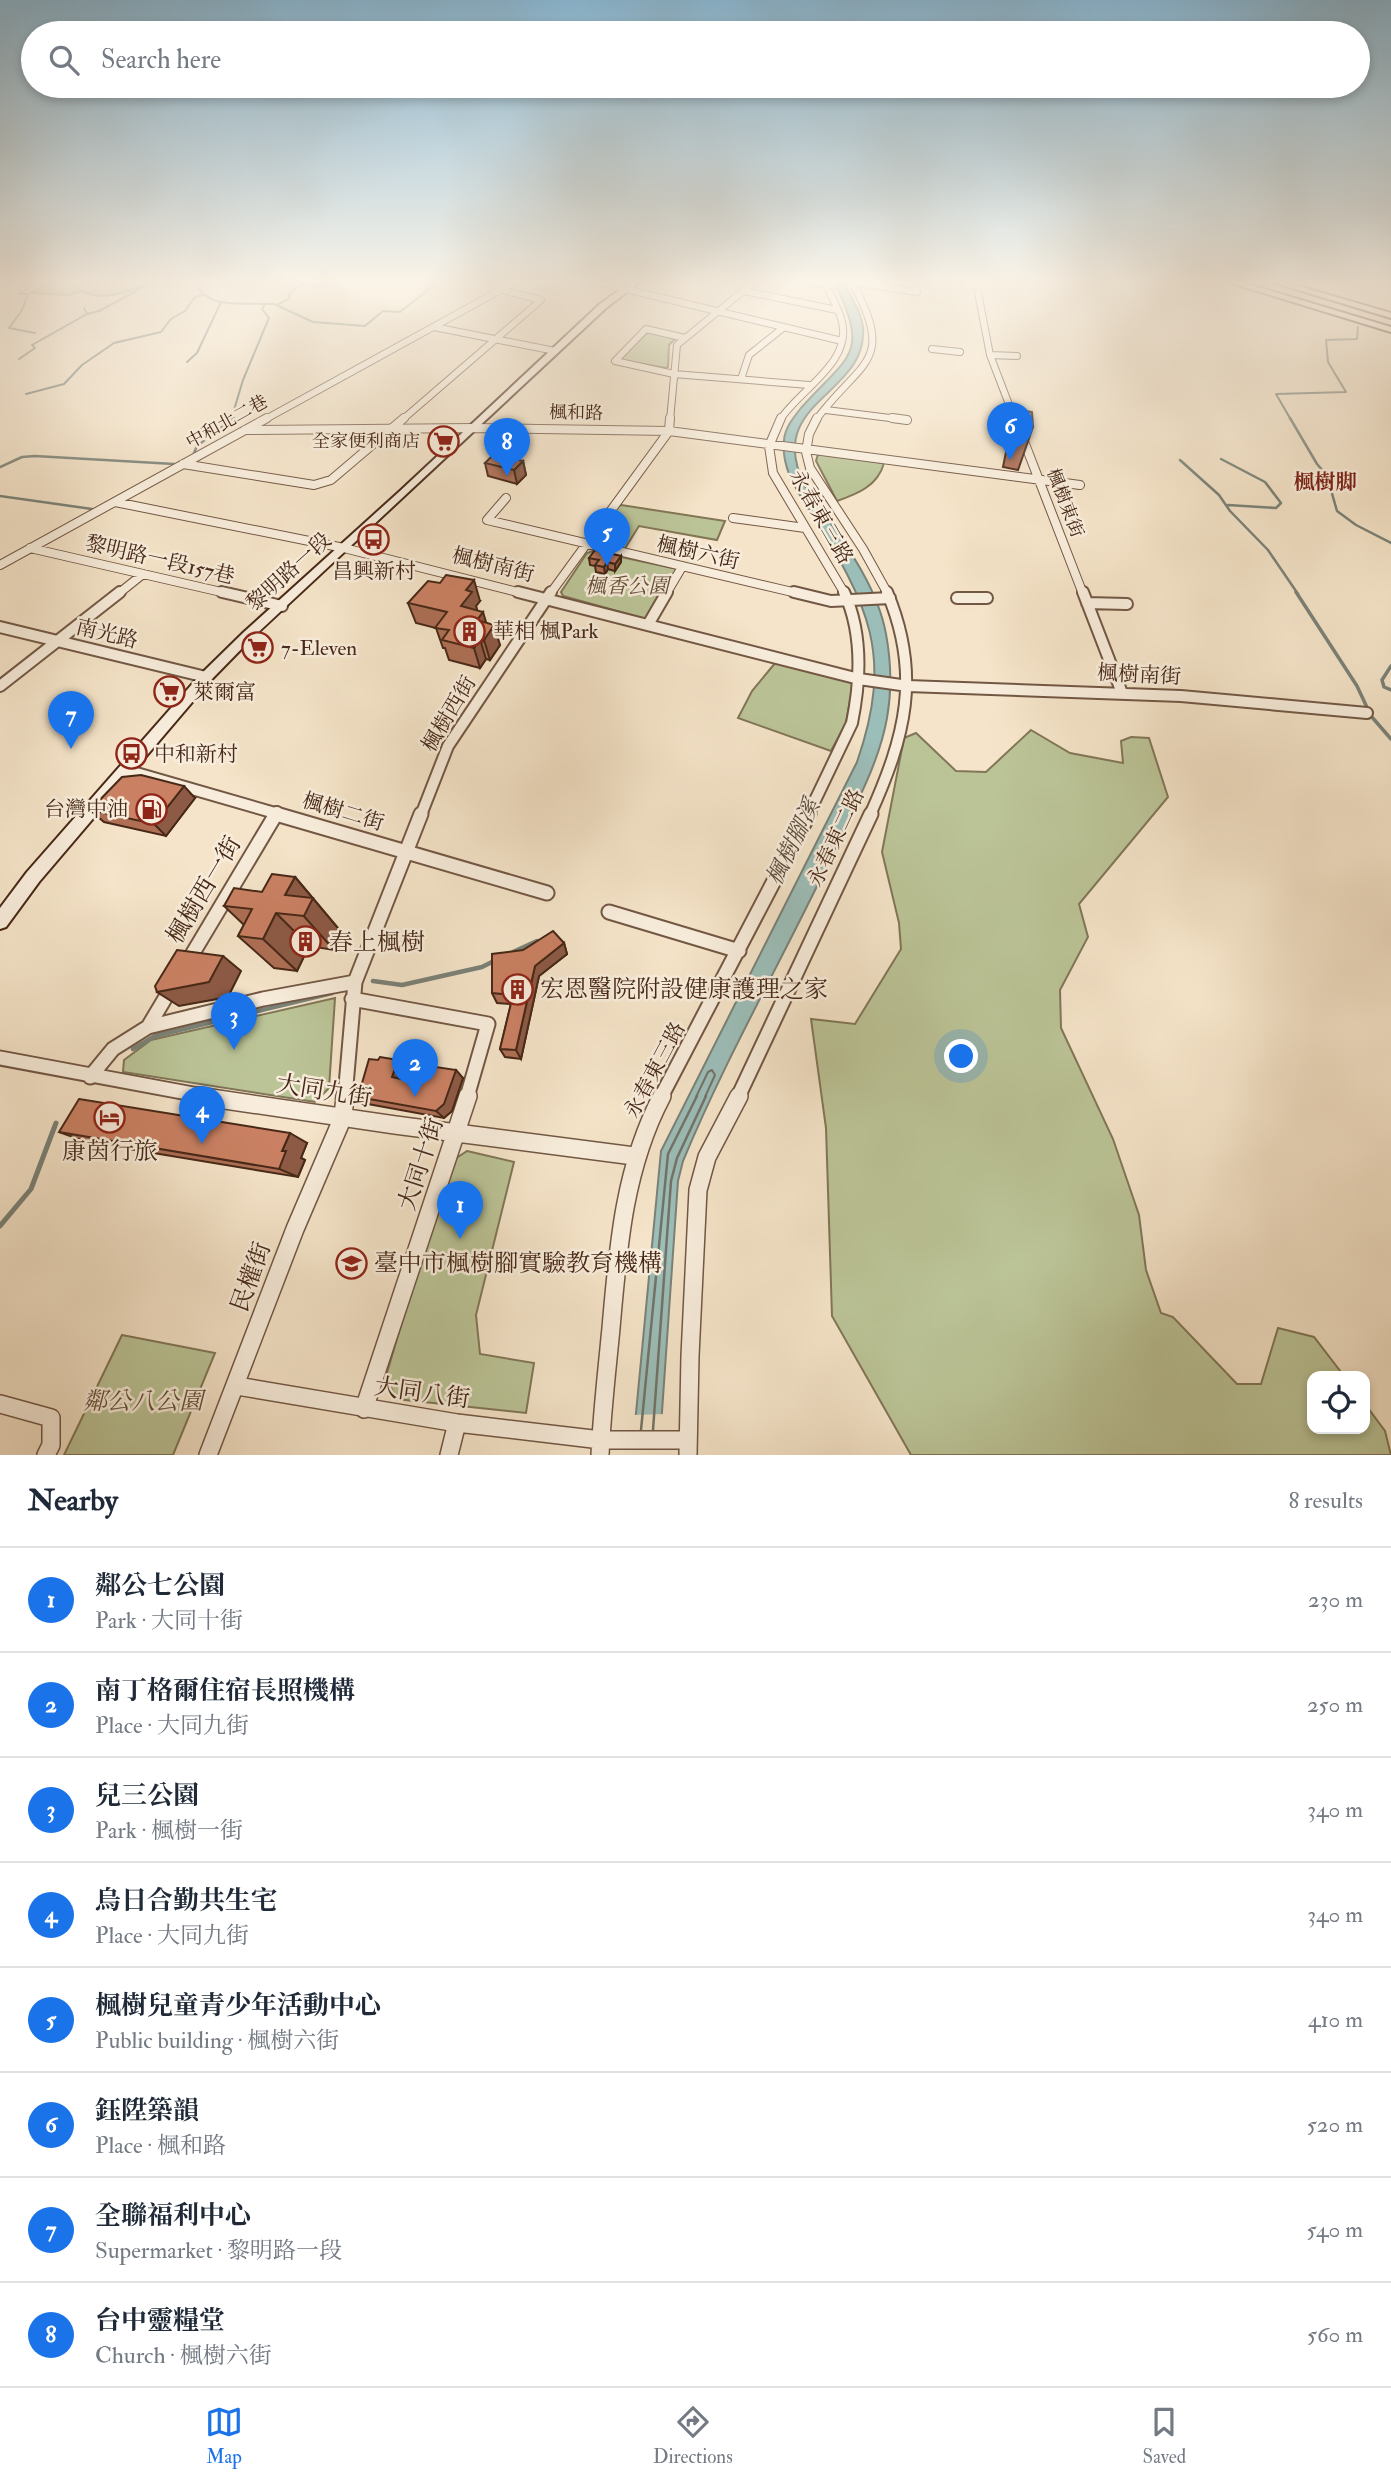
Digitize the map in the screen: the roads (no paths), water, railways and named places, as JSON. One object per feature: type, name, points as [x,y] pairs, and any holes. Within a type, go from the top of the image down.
[{"type":"main road","name":"黎明路一段","points":[[0,920],[33,877],[206,677],[555,351]]},
{"type":"street","name":"中和北二巷","points":[[0,565],[392,350]]},
{"type":"street","points":[[183,464],[314,485],[331,480],[484,350]]},
{"type":"street","points":[[549,350],[555,351]]},
{"type":"street","points":[[624,350],[615,359],[623,365],[674,374],[809,384]]},
{"type":"street","points":[[669,431],[676,350]]},
{"type":"street","points":[[741,379],[749,355],[755,350]]},
{"type":"street","points":[[774,444],[777,421],[809,384],[833,362],[838,350]]},
{"type":"street","points":[[871,350],[865,366],[817,417],[802,448],[1080,485]]},
{"type":"street","points":[[940,350],[960,352]]},
{"type":"street","name":"楓樹東街","points":[[989,350],[1122,693]]},
{"type":"street","points":[[990,355],[1017,356]]},
{"type":"street","points":[[825,410],[907,420]]},
{"type":"street","name":"楓和路","points":[[245,430],[473,428],[669,431],[802,448]]},
{"type":"street","name":"楓樹西街","points":[[343,1117],[355,982],[448,746],[547,598],[669,431]]},
{"type":"street","name":"永春東三路","points":[[601,1447],[616,1270],[626,1190],[634,1156],[648,1122],[801,831],[847,733],[856,706],[859,679],[856,637],[848,602],[778,485],[771,467],[774,444]]},
{"type":"street","name":"永春東二路","points":[[688,1447],[700,1180],[868,819],[900,743],[908,686],[902,630],[890,598],[876,568],[809,468],[802,448]]},
{"type":"street","name":"楓樹六街","points":[[506,498],[487,520],[831,601],[890,598]]},
{"type":"street","name":"楓樹南街","points":[[115,502],[344,548],[859,679],[908,686],[1122,693],[1367,713]]},
{"type":"street","points":[[733,518],[804,528]]},
{"type":"street","name":"黎明路一段157巷","points":[[30,548],[282,606]]},
{"type":"street","points":[[649,624],[682,567]]},
{"type":"street","points":[[0,686],[143,574]]},
{"type":"street","points":[[957,598],[987,598]]},
{"type":"street","points":[[1087,603],[1127,604]]},
{"type":"street","name":"南光路","points":[[0,627],[206,677]]},
{"type":"street","name":"楓樹二街","points":[[126,770],[547,893]]},
{"type":"street","name":"楓樹西一街","points":[[148,1027],[277,812]]},
{"type":"street","points":[[608,912],[739,951]]},
{"type":"street","points":[[90,1077],[113,1049],[148,1027],[355,982]]},
{"type":"street","name":"大同十街","points":[[352,999],[488,1024],[364,1409]]},
{"type":"street","name":"大同九街","points":[[0,1058],[90,1077],[454,1135],[634,1156]]},
{"type":"street","name":"民權街","points":[[208,1455],[237,1386],[295,1229],[343,1117]]},
{"type":"street","name":"大同八街","points":[[237,1386],[601,1447],[688,1447]]},
{"type":"street","points":[[0,1404],[51,1418],[51,1445],[46,1455]]},
{"type":"street","points":[[449,1455],[457,1423]]},
{"type":"water","points":[[850,350],[860,350],[850,369],[806,416],[797,435],[795,457],[805,486],[853,556],[881,614],[890,665],[887,718],[872,769],[857,803],[718,1082],[683,1161],[678,1181],[659,1455],[632,1455],[661,1151],[857,762],[868,724],[874,691],[870,632],[848,576],[791,479],[784,451],[785,436],[792,419]]},
{"type":"waterway","points":[[19,359],[32,350]]},
{"type":"waterway","points":[[26,394],[64,384],[82,365],[104,350]]},
{"type":"waterway","points":[[187,362],[198,350]]},
{"type":"waterway","points":[[231,420],[256,350]]},
{"type":"waterway","points":[[1291,420],[1276,394],[1346,392],[1328,362],[1327,350]]},
{"type":"waterway","points":[[194,453],[197,446],[234,418]]},
{"type":"waterway","points":[[1290,418],[1317,464],[1334,484],[1331,490],[1337,511],[1356,525],[1391,543]]},
{"type":"waterway","points":[[0,467],[22,457],[35,456],[174,464]]},
{"type":"waterway","points":[[1221,459],[1265,482],[1281,503],[1276,508],[1228,505]]},
{"type":"waterway","points":[[1180,460],[1219,495],[1230,511],[1268,550],[1298,594]]},
{"type":"waterway","points":[[0,496],[92,509]]},
{"type":"waterway","points":[[1296,592],[1357,686],[1371,716],[1391,739]]},
{"type":"waterway","points":[[1391,666],[1382,680],[1384,687],[1391,690]]},
{"type":"waterway","points":[[513,952],[537,941]]},
{"type":"waterway","points":[[373,981],[402,985],[482,967],[496,960]]},
{"type":"waterway","points":[[133,1049],[155,1036],[332,993]]},
{"type":"waterway","points":[[0,1226],[31,1189],[56,1123]]},
{"type":"place","name":"全家便利商店","points":[[443,441]]},
{"type":"place","name":"鈺陞築韻","points":[[1010,460]]},
{"type":"place","name":"台中靈糧堂","points":[[507,476]]},
{"type":"place","name":"昌興新村","points":[[374,539]]},
{"type":"place","name":"楓樹兒童青少年活動中心","points":[[607,566]]},
{"type":"place","name":"華相 楓Park","points":[[470,631]]},
{"type":"place","name":"7-Eleven","points":[[258,648]]},
{"type":"place","name":"萊爾富","points":[[170,692]]},
{"type":"place","name":"全聯福利中心","points":[[71,749]]},
{"type":"place","name":"中和新村","points":[[131,754]]},
{"type":"place","name":"台灣中油","points":[[151,809]]},
{"type":"place","name":"春上楓樹","points":[[306,942]]},
{"type":"place","name":"宏恩醫院附設健康護理之家","points":[[517,989]]},
{"type":"place","name":"兒三公園","points":[[234,1050]]},
{"type":"place","name":"南丁格爾住宿長照機構","points":[[415,1097]]},
{"type":"place","name":"康茵行旅","points":[[110,1117]]},
{"type":"place","name":"烏日合勤共生宅","points":[[202,1144]]},
{"type":"place","name":"鄰公七公園","points":[[460,1239]]},
{"type":"place","name":"臺中市楓樹腳實驗教育機構","points":[[351,1263]]},
{"type":"district","name":"楓樹脚","points":[[1325,482]]},
{"type":"park label","name":"楓香公園","points":[[627,586]]},
{"type":"park label","name":"鄰公八公園","points":[[143,1401]]},
{"type":"water label","name":"楓樹腳溪","points":[[793,842]]}]
